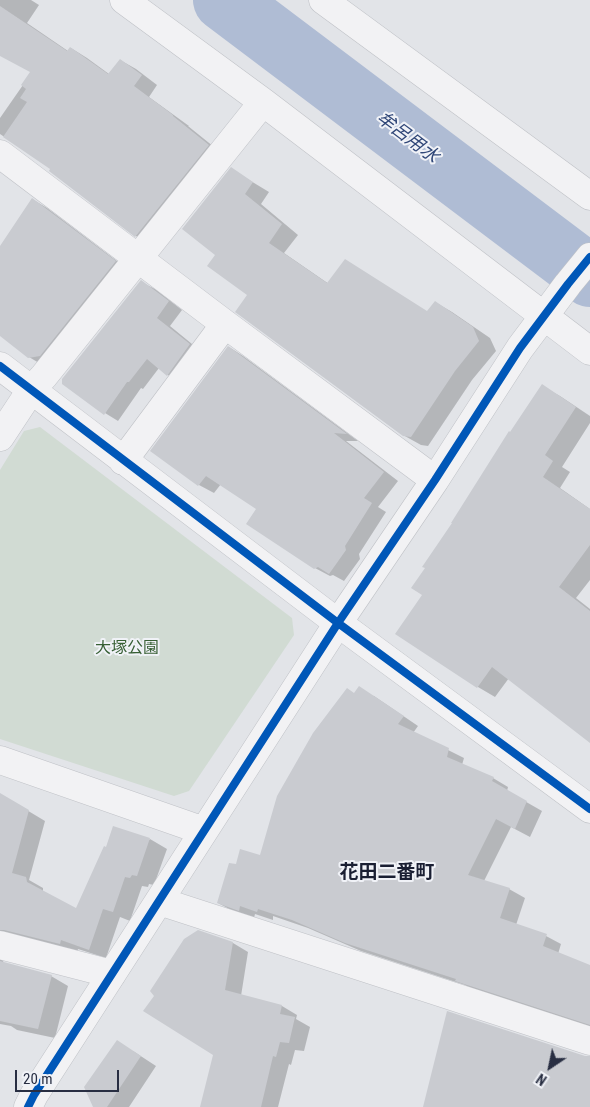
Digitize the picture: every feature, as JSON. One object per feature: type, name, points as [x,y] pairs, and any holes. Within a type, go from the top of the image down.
[{"type":"street","points":[[124,0],[263,102],[590,352]]},
{"type":"street","points":[[323,0],[590,196]]},
{"type":"street","points":[[0,438],[31,390],[263,102]]},
{"type":"street","points":[[0,154],[435,480]]},
{"type":"street","points":[[28,1107],[39,1087],[338,623],[435,480],[520,348],[590,257]]},
{"type":"street","points":[[123,460],[225,324]]},
{"type":"street","points":[[0,366],[338,623],[590,809]]},
{"type":"street","points":[[0,760],[204,831]]},
{"type":"street","points":[[159,901],[590,1042]]},
{"type":"street","points":[[0,945],[112,974]]},
{"type":"green space","name":"大塚公園","points":[[40,427],[292,618],[294,635],[189,791],[174,796],[0,739],[0,470],[24,431]]},
{"type":"building","points":[[0,6],[67,51],[70,47],[108,74],[120,59],[142,75],[134,86],[209,145],[135,237],[49,171],[50,169],[3,137],[27,102],[20,98],[26,89],[21,85],[30,72],[0,56]]},
{"type":"building","points":[[231,167],[253,182],[245,194],[282,224],[269,243],[327,283],[345,259],[427,311],[435,301],[473,327],[479,341],[455,371],[411,437],[403,436],[235,312],[247,295],[207,266],[215,255],[182,229]]},
{"type":"building","points":[[32,198],[116,261],[40,356],[28,358],[0,336],[0,246]]},
{"type":"building","points":[[141,280],[169,301],[157,318],[190,344],[167,376],[147,359],[129,382],[127,382],[104,415],[62,384],[62,379]]},
{"type":"building","points":[[228,346],[347,434],[334,433],[384,472],[364,498],[372,503],[345,546],[346,550],[329,574],[318,567],[314,569],[246,524],[256,509],[206,476],[198,486],[150,451]]},
{"type":"building","points":[[542,384],[576,407],[545,455],[553,461],[543,477],[590,509],[590,545],[559,587],[590,611],[590,743],[492,667],[477,688],[395,634],[422,595],[411,588],[425,568],[422,567],[452,523],[509,431]]},
{"type":"building","points":[[359,686],[404,716],[398,724],[449,748],[447,757],[494,777],[492,781],[527,801],[515,829],[496,819],[468,875],[510,888],[500,918],[547,934],[543,946],[590,965],[590,1025],[345,943],[292,920],[258,909],[257,912],[240,906],[239,911],[217,903],[229,863],[236,864],[240,849],[260,855],[277,796],[313,733],[347,688],[354,693]]},
{"type":"building","points":[[0,793],[29,810],[12,873],[26,877],[27,882],[76,908],[104,846],[106,847],[113,826],[150,838],[137,876],[125,877],[113,912],[103,909],[89,950],[61,940],[60,944],[0,930]]},
{"type":"building","points":[[198,930],[233,942],[225,990],[282,1005],[280,1014],[295,1017],[289,1043],[280,1042],[276,1057],[273,1056],[261,1107],[200,1107],[213,1055],[143,1011],[154,996],[150,991],[184,939]]},
{"type":"building","points":[[0,961],[52,975],[38,1029],[0,1021]]},
{"type":"building","points":[[447,1011],[585,1056],[590,1056],[590,1107],[423,1107]]},
{"type":"building","points":[[117,1040],[141,1056],[107,1107],[93,1107],[84,1087]]},
{"type":"waterway","name":"牟呂用水","points":[[224,0],[590,276]]},
{"type":"cycle path","points":[[28,1107],[338,623],[435,480],[520,348],[590,257]]},
{"type":"cycle path","points":[[0,366],[338,623],[590,809]]},
{"type":"district","name":"花田二番町","points":[[387,873]]}]
